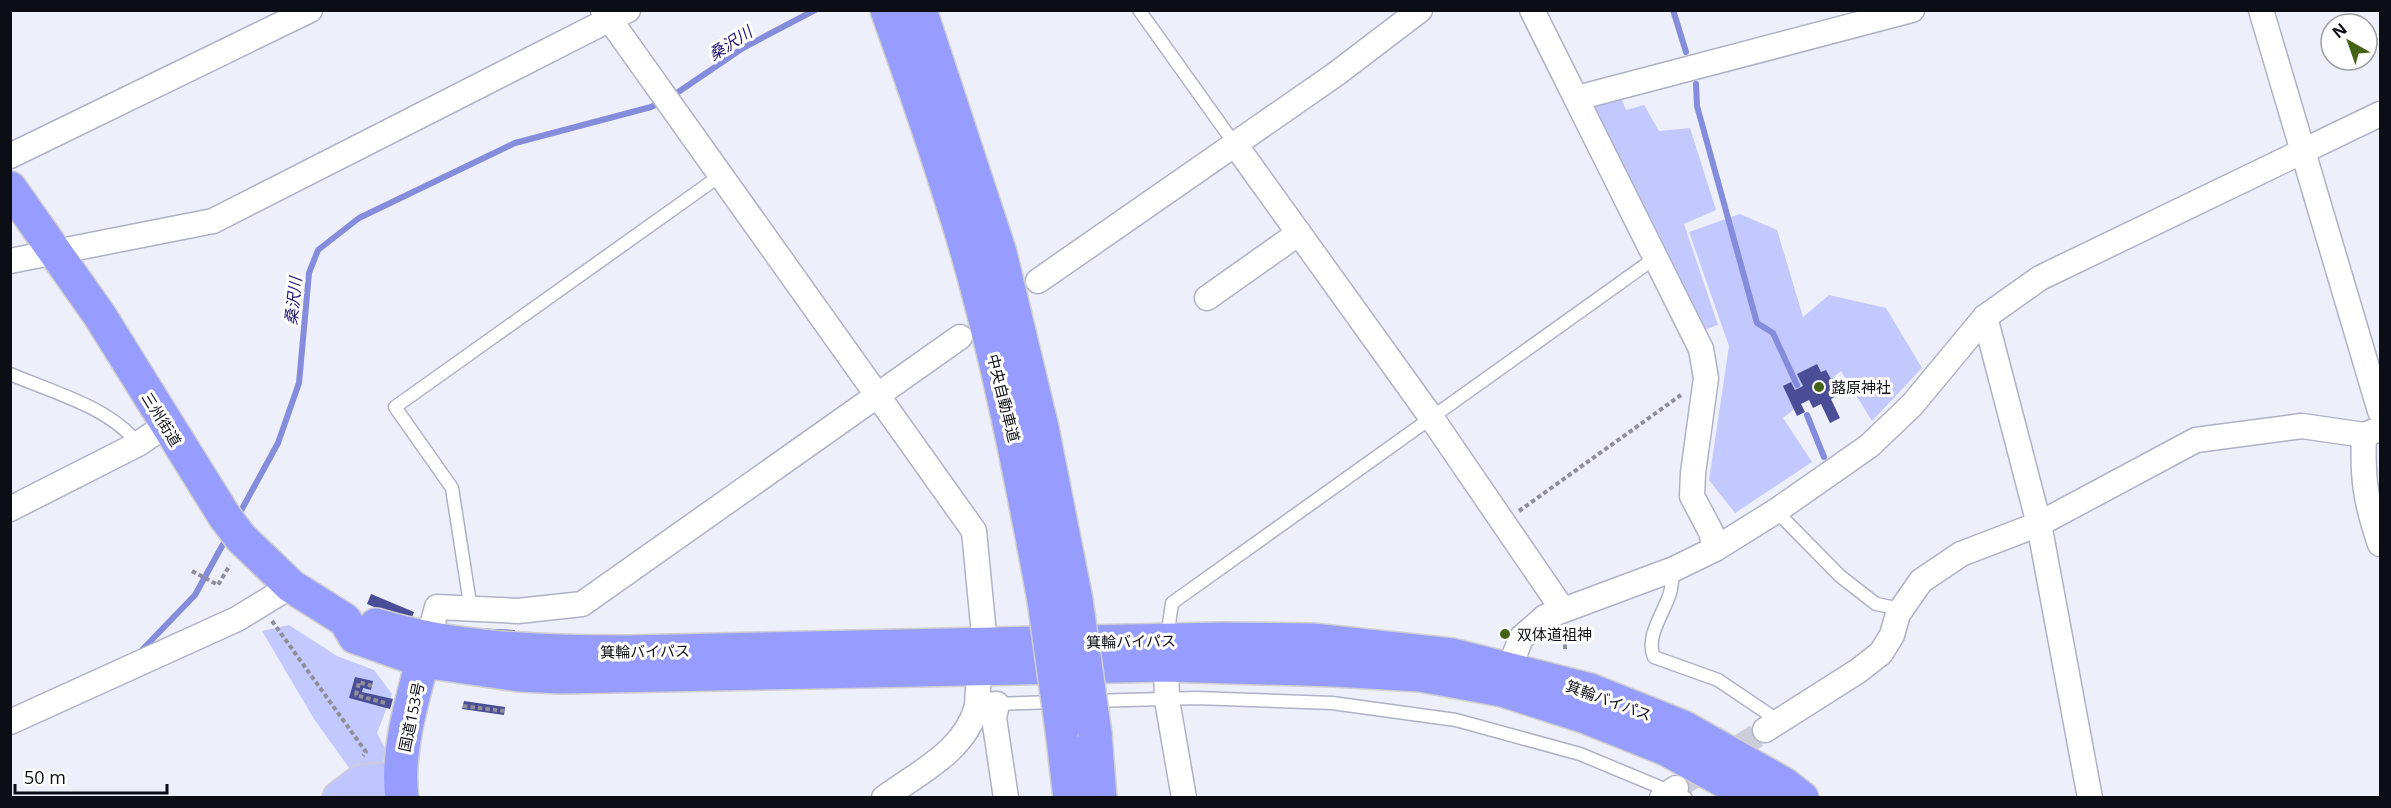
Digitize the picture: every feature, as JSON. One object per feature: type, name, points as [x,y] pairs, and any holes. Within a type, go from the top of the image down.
[{"type":"highway","name":"中央自動車道","points":[[887,10],[935,146],[970,263],[1014,437],[1044,600],[1070,798]]},
{"type":"highway","name":"中央自動車道","points":[[920,10],[1000,254],[1042,428],[1076,600],[1095,734],[1100,798]]},
{"type":"highway","name":"三州街道","points":[[10,188],[56,251],[166,425],[232,540],[291,586],[345,620],[355,637],[426,649]]},
{"type":"highway","name":"箕輪バイパス","points":[[426,649],[519,675],[561,677],[982,658],[1166,653],[1312,640],[1452,655],[1590,690],[1683,727],[1784,784],[1802,798]]},
{"type":"highway","name":"国道153号","points":[[401,788],[406,739],[426,649]]},
{"type":"highway","name":"箕輪バイパス","points":[[1166,653],[1334,670],[1420,675],[1502,690],[1583,716],[1666,749],[1755,798]]},
{"type":"main road","points":[[339,798],[360,782],[401,788]]},
{"type":"street","points":[[10,156],[310,10]]},
{"type":"street","points":[[1038,281],[1336,74],[1420,10]]},
{"type":"street","points":[[1532,10],[1701,350],[1706,378],[1692,496],[1712,532],[1715,549]]},
{"type":"street","points":[[1577,98],[1912,10]]},
{"type":"street","points":[[2261,10],[2380,411]]},
{"type":"street","points":[[10,261],[213,221],[614,14],[674,111],[974,531],[987,705],[994,718],[1006,798]]},
{"type":"street","points":[[1509,669],[1521,638],[1545,617],[1674,569],[1715,549],[1776,511],[1869,446],[1912,405],[1985,317],[2040,278],[2380,114]]},
{"type":"street","points":[[1234,143],[1431,417],[1563,610]]},
{"type":"street","points":[[1207,298],[1299,233]]},
{"type":"street","points":[[1985,317],[2039,524],[2090,798]]},
{"type":"street","points":[[426,649],[437,607],[518,610],[582,604],[960,337]]},
{"type":"street","points":[[10,508],[138,444],[166,425]]},
{"type":"street","points":[[1772,726],[1858,671],[1881,653],[1893,636],[1901,609],[1922,581],[1961,554],[2039,524],[2196,440],[2302,426],[2372,432],[2362,475],[2369,513],[2380,544]]},
{"type":"street","points":[[10,722],[237,619],[291,586]]},
{"type":"street","points":[[1166,653],[1167,700],[1184,798]]},
{"type":"street","points":[[884,798],[960,743],[987,705]]},
{"type":"lane","points":[[1139,10],[1234,143]]},
{"type":"lane","points":[[471,610],[452,488],[395,407],[721,175]]},
{"type":"lane","points":[[1166,653],[1172,603],[1655,258]]},
{"type":"lane","points":[[10,374],[99,412],[129,433],[138,444]]},
{"type":"lane","points":[[1776,511],[1840,576],[1875,604],[1901,609]]},
{"type":"lane","points":[[1674,569],[1670,593],[1656,625],[1651,650],[1654,657],[1718,680],[1772,726]]},
{"type":"lane","points":[[987,705],[1197,698],[1332,703],[1456,720],[1580,754],[1674,794]]},
{"type":"path","points":[[1503,522],[1706,378]]},
{"type":"path","points":[[192,571],[218,585],[232,540]]},
{"type":"path","points":[[271,620],[366,752],[361,759]]},
{"type":"path","points":[[372,686],[359,682],[356,695],[391,705]]},
{"type":"path","points":[[463,706],[504,711]]},
{"type":"shaded area","points":[[1620,95],[1626,110],[1644,105],[1659,131],[1690,128],[1716,210],[1684,224],[1718,325],[1698,332],[1586,104]]},
{"type":"shaded area","points":[[1740,214],[1777,230],[1803,317],[1829,295],[1886,308],[1922,368],[1872,421],[1841,371],[1783,418],[1812,462],[1735,513],[1709,480],[1729,346],[1689,232]]},
{"type":"shaded area","points":[[289,625],[337,656],[374,670],[392,694],[377,733],[387,752],[382,763],[352,772],[314,719],[262,631]]},
{"type":"building","points":[[1817,364],[1821,372],[1826,370],[1831,379],[1835,377],[1838,385],[1834,387],[1838,395],[1831,399],[1840,418],[1830,423],[1821,404],[1813,408],[1809,400],[1801,404],[1805,412],[1797,416],[1783,386],[1791,382],[1795,390],[1803,386],[1797,374]]},
{"type":"building","points":[[371,594],[414,612],[410,622],[367,604]]},
{"type":"building","points":[[475,628],[515,630],[515,639],[475,637]]},
{"type":"building","points":[[355,677],[373,681],[371,690],[363,688],[362,692],[393,699],[390,709],[349,698]]},
{"type":"building","points":[[464,701],[505,707],[504,715],[462,709]]},
{"type":"waterway","name":"桑沢川","points":[[671,97],[743,48],[815,10]]},
{"type":"waterway","points":[[1673,10],[1686,52]]},
{"type":"waterway","points":[[1696,84],[1697,106],[1757,323],[1773,333],[1797,385]]},
{"type":"waterway","name":"桑沢川","points":[[237,518],[278,443],[299,383],[309,273],[318,250],[359,218],[515,143],[651,107],[662,102]]},
{"type":"waterway","points":[[1807,415],[1824,457]]},
{"type":"waterway","name":"桑沢川","points":[[142,650],[195,595],[227,537]]},
{"type":"tunnel","points":[[1676,788],[1765,730]]},
{"type":"place","name":"蕗原神社","points":[[1819,387]]},
{"type":"place","name":"双体道祖神","points":[[1505,634]]}]
